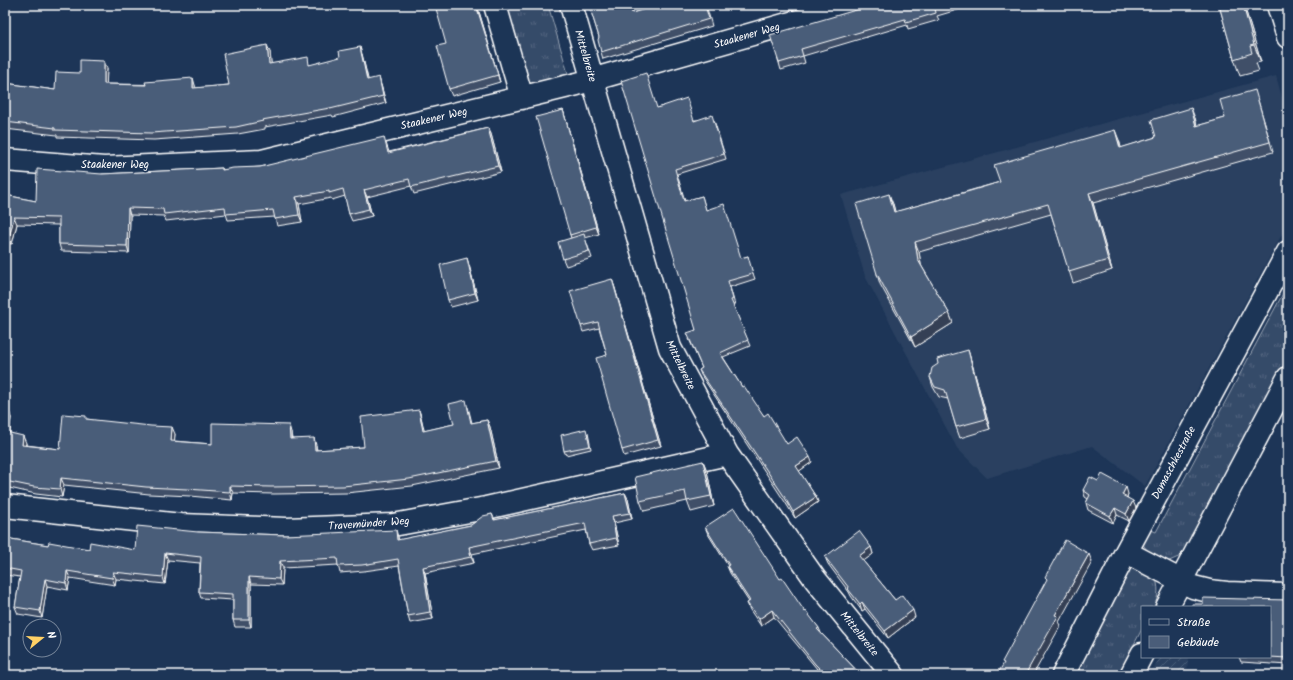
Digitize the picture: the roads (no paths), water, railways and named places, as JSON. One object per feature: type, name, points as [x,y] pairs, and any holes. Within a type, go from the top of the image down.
[{"type":"street","points":[[495,5],[522,98]]},
{"type":"street","name":"Mittelbreite","points":[[571,5],[670,348],[727,454],[814,579],[893,675]]},
{"type":"street","name":"Staakener Weg","points":[[5,160],[104,168],[262,161],[592,80],[854,5]]},
{"type":"street","points":[[1278,5],[1288,37]]},
{"type":"street","name":"Damaschkestraße","points":[[1063,675],[1126,552],[1288,252]]},
{"type":"street","points":[[1168,606],[1288,378]]},
{"type":"street","name":"Travemünder Weg","points":[[5,506],[181,525],[286,529],[393,525],[486,508],[727,454]]},
{"type":"street","points":[[1126,552],[1193,587],[1227,593],[1288,595]]},
{"type":"street","points":[[1131,675],[1141,656]]}]
